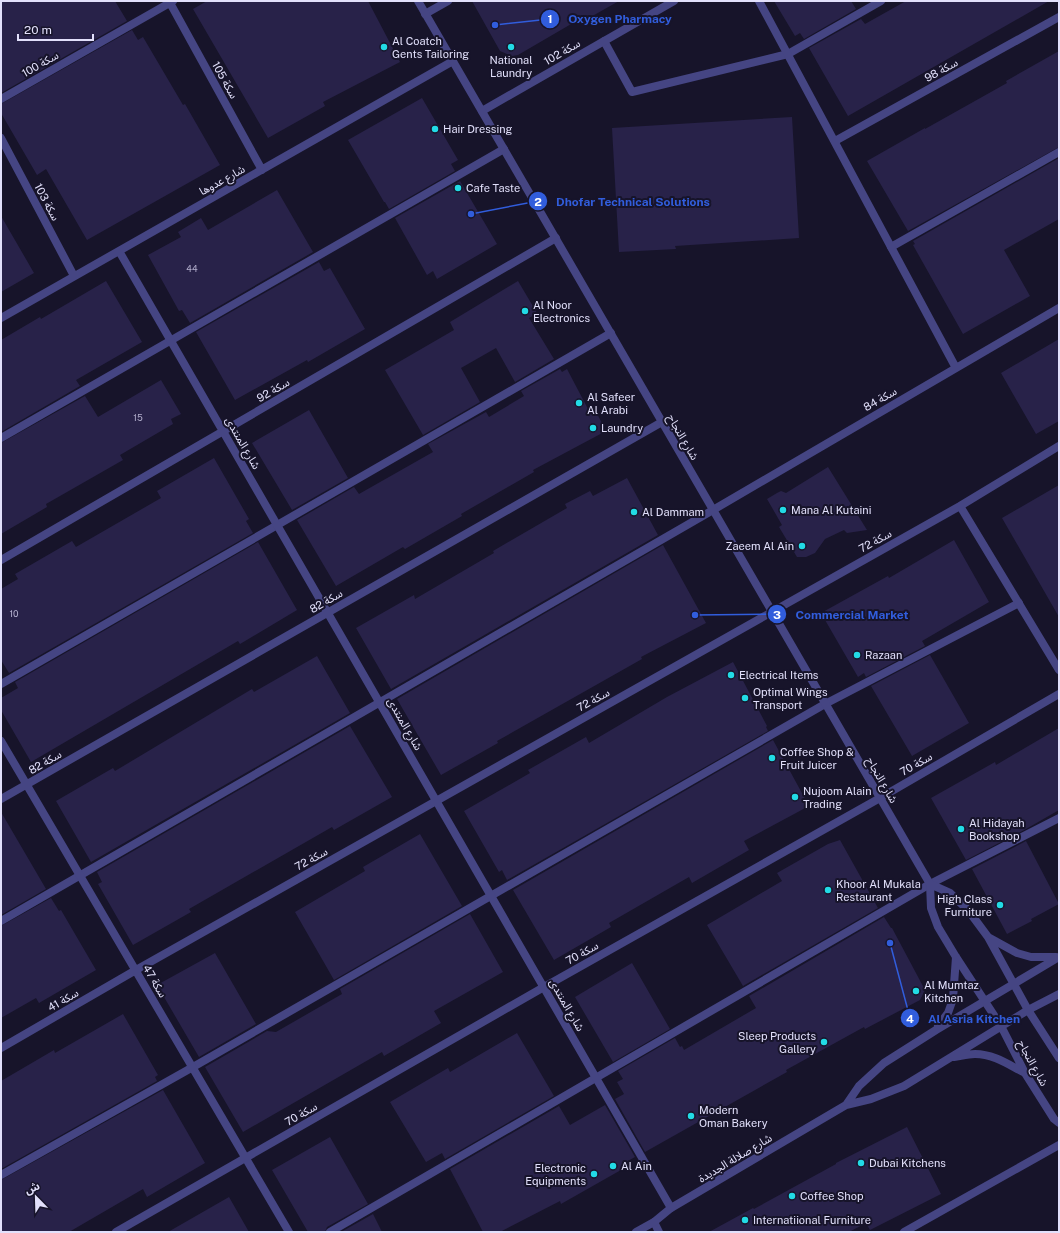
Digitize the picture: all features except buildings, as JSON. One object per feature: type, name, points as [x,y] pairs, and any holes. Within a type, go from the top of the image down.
[{"type":"street","name":"شارع النجاح","points":[[418,1],[930,884],[931,908],[938,927],[956,958],[1001,1026],[1025,1073],[1054,1119],[1059,1123]]},
{"type":"street","points":[[425,14],[448,1]]},
{"type":"street","points":[[759,1],[956,368]]},
{"type":"street","points":[[604,41],[632,92],[788,54],[881,1]]},
{"type":"street","name":"سكة 100","points":[[1,99],[171,2]]},
{"type":"street","name":"سكة 105","points":[[171,2],[262,170]]},
{"type":"street","name":"سكة 102","points":[[482,111],[669,2]]},
{"type":"street","name":"سكة 98","points":[[834,141],[1059,17]]},
{"type":"street","name":"شارع عدوها","points":[[1,318],[453,61]]},
{"type":"street","name":"سكة 103","points":[[1,138],[74,276]]},
{"type":"street","points":[[1,438],[504,149]]},
{"type":"street","points":[[891,248],[1059,152]]},
{"type":"street","name":"سكة 92","points":[[1,560],[556,238]]},
{"type":"street","name":"شارع المنتدى","points":[[119,251],[671,1208]]},
{"type":"street","name":"سكة 84","points":[[1,921],[380,703],[1059,308]]},
{"type":"street","points":[[1,684],[611,333]]},
{"type":"street","name":"سكة 82","points":[[1,799],[662,422]]},
{"type":"street","name":"سكة 72","points":[[136,970],[960,506],[1059,446]]},
{"type":"street","points":[[960,506],[1059,670]]},
{"type":"street","points":[[1,1175],[193,1068],[825,704],[1019,603]]},
{"type":"street","name":"سكة 70","points":[[116,1232],[544,987],[880,798],[1059,694]]},
{"type":"street","name":"سكة 47","points":[[1,741],[289,1232]]},
{"type":"street","points":[[330,1232],[930,884],[1059,818]]},
{"type":"street","name":"شارع النجاح","points":[[930,884],[950,893],[968,910],[988,937],[1028,1010],[1059,1058]]},
{"type":"street","points":[[988,937],[1017,953],[1031,957],[1059,957]]},
{"type":"street","name":"شارع صلالة الجديدة","points":[[846,1105],[859,1086],[884,1063],[985,1000],[1059,957]]},
{"type":"street","points":[[936,1030],[948,1013],[953,999],[956,958]]},
{"type":"street","name":"سكة 41","points":[[1,1048],[136,970]]},
{"type":"street","name":"شارع صلالة الجديدة","points":[[636,1232],[654,1222],[671,1208],[846,1105],[871,1099],[904,1086],[1001,1026],[1059,994]]},
{"type":"street","points":[[949,1058],[984,1054],[995,1057],[1025,1073]]},
{"type":"street","points":[[904,1232],[1059,1145]]},
{"type":"street","points":[[654,1222],[659,1232]]},
{"type":"place","name":"Oxygen Pharmacy","points":[[495,25]]},
{"type":"place","name":"Al Coatch Gents Tailoring","points":[[384,47]]},
{"type":"place","name":"National Laundry","points":[[511,47]]},
{"type":"place","name":"Hair Dressing","points":[[435,129]]},
{"type":"place","name":"Cafe Taste","points":[[458,188]]},
{"type":"place","name":"Dhofar Technical Solutions","points":[[471,214]]},
{"type":"place","name":"Al Noor Electronics","points":[[525,311]]},
{"type":"place","name":"Al Safeer Al Arabi","points":[[579,403]]},
{"type":"place","name":"Laundry","points":[[593,428]]},
{"type":"place","name":"Mana Al Kutaini","points":[[783,510]]},
{"type":"place","name":"Al Dammam","points":[[634,512]]},
{"type":"place","name":"Zaeem Al Ain","points":[[802,546]]},
{"type":"place","name":"Commercial Market","points":[[695,615]]},
{"type":"place","name":"Razaan","points":[[857,655]]},
{"type":"place","name":"Electrical Items","points":[[731,675]]},
{"type":"place","name":"Optimal Wings Transport","points":[[745,698]]},
{"type":"place","name":"Coffee Shop & Fruit Juicer","points":[[772,758]]},
{"type":"place","name":"Nujoom Alain Trading","points":[[795,797]]},
{"type":"place","name":"Al Hidayah Bookshop","points":[[961,829]]},
{"type":"place","name":"Khoor Al Mukala Restaurant","points":[[828,890]]},
{"type":"place","name":"High Class Furniture","points":[[1000,905]]},
{"type":"place","name":"Al Asria Kitchen","points":[[890,943]]},
{"type":"place","name":"Al Mumtaz Kitchen","points":[[916,991]]},
{"type":"place","name":"Sleep Products Gallery","points":[[824,1042]]},
{"type":"place","name":"Modern Oman Bakery","points":[[691,1116]]},
{"type":"place","name":"Dubai Kitchens","points":[[861,1163]]},
{"type":"place","name":"Al Ain","points":[[613,1166]]},
{"type":"place","name":"Electronic Equipments","points":[[594,1174]]},
{"type":"place","name":"Coffee Shop","points":[[792,1196]]},
{"type":"place","name":"Internatiional Furniture","points":[[745,1220]]}]
